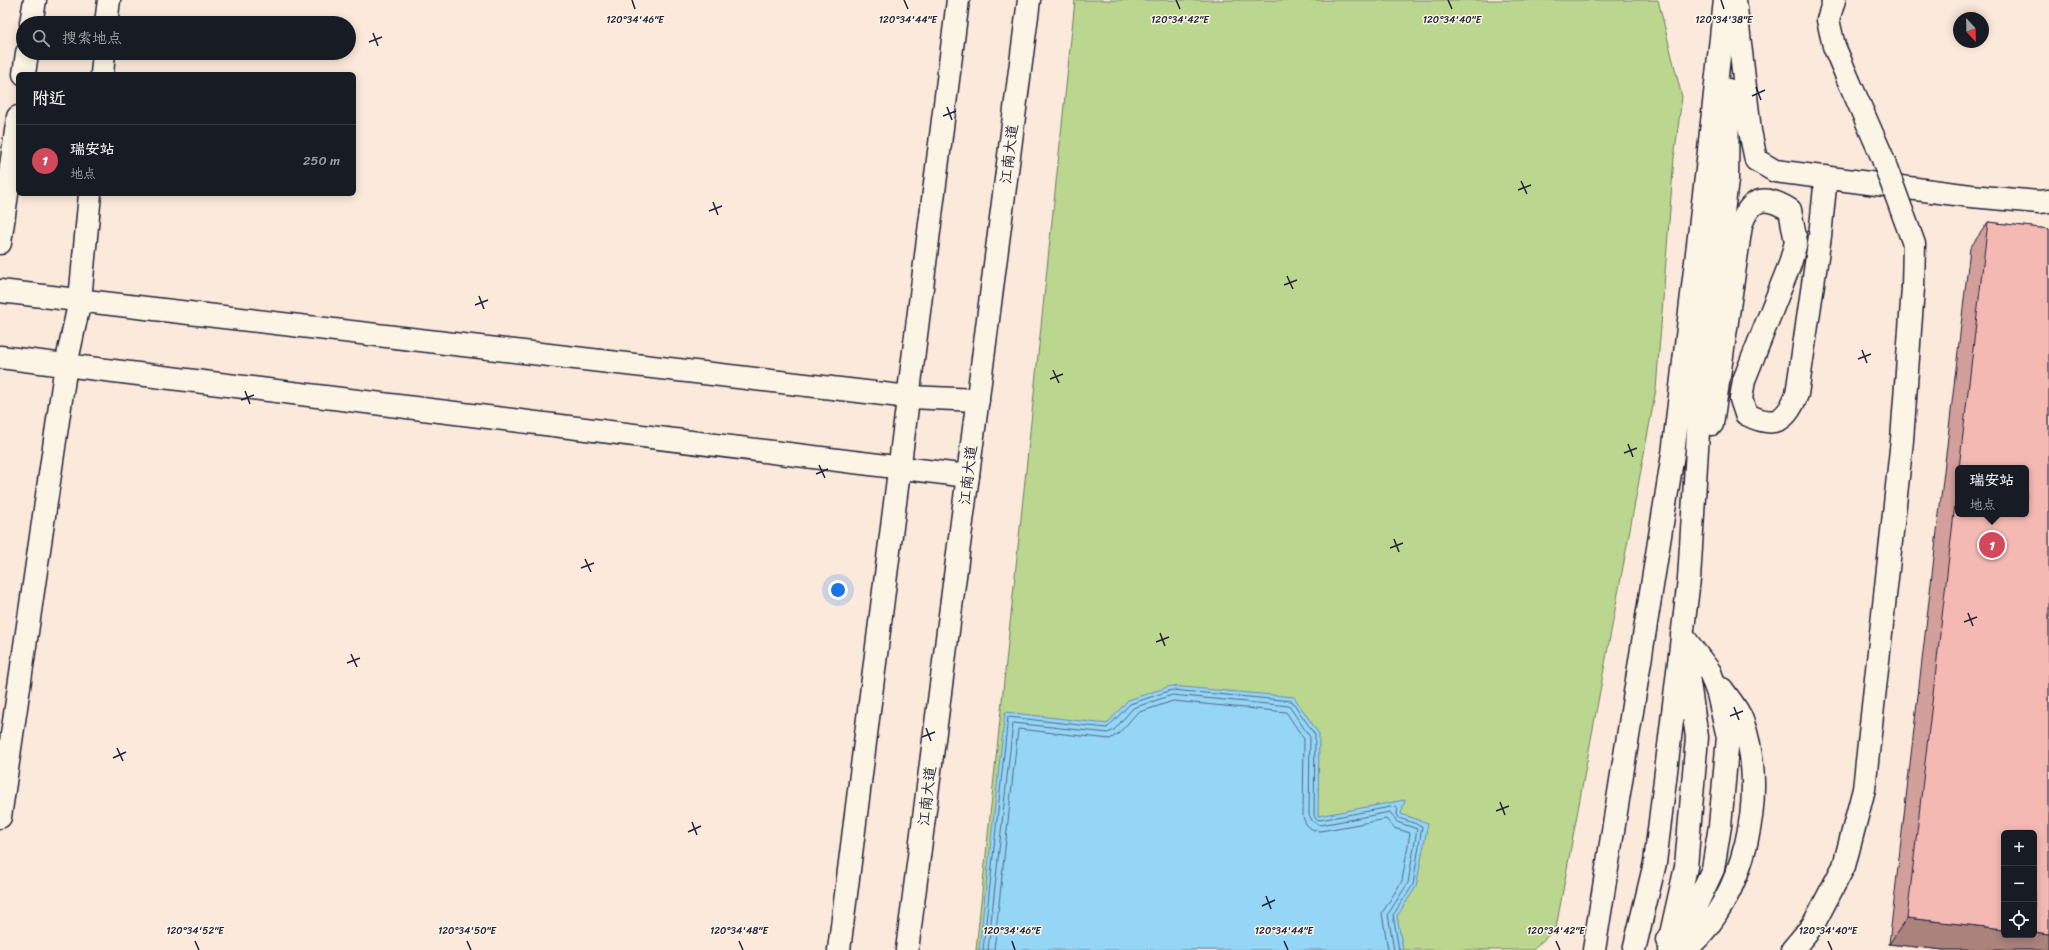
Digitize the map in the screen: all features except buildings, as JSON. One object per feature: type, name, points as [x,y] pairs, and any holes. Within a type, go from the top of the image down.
[{"type":"street","points":[[33,16],[35,0]]},
{"type":"street","points":[[107,16],[109,0]]},
{"type":"street","points":[[839,950],[958,0]]},
{"type":"street","name":"江南大道","points":[[907,950],[1029,0]]},
{"type":"street","points":[[1594,950],[1673,454],[1707,170],[1725,0]]},
{"type":"street","points":[[1689,580],[1700,400],[1727,180],[1729,0]]},
{"type":"street","points":[[1735,0],[1750,131],[1756,160],[1775,171],[1971,196],[2039,202],[2049,201]]},
{"type":"street","points":[[1792,950],[1813,925],[1844,866],[1864,789],[1902,440],[1913,288],[1914,244],[1881,154],[1834,46],[1828,20],[1834,0]]},
{"type":"street","points":[[24,72],[26,60]]},
{"type":"street","points":[[102,72],[103,60]]},
{"type":"street","points":[[0,243],[16,131]]},
{"type":"street","points":[[1634,950],[1655,863],[1689,580],[1741,225],[1745,214],[1752,204],[1762,201],[1775,201],[1790,210],[1794,224],[1796,242],[1790,264],[1744,380],[1741,399],[1746,414],[1761,422],[1775,422],[1790,411],[1797,394],[1820,236],[1826,177]]},
{"type":"street","points":[[0,817],[66,365],[80,300],[90,196]]},
{"type":"street","points":[[0,291],[909,397],[978,400]]},
{"type":"street","points":[[0,357],[900,469],[968,476]]},
{"type":"street","points":[[1682,634],[1742,719],[1750,749],[1753,777],[1753,805],[1744,853],[1729,893],[1711,923],[1685,950]]},
{"type":"street","points":[[1662,950],[1671,934],[1686,867],[1697,738],[1682,634]]},
{"type":"street","points":[[1670,950],[1681,937],[1713,869],[1720,826],[1728,737],[1718,694],[1710,672]]},
{"type":"green space","points":[[1075,0],[1658,0],[1682,97],[1674,158],[1656,389],[1556,928],[1533,950],[976,950]]},
{"type":"water","points":[[1171,686],[1294,697],[1319,734],[1318,816],[1405,800],[1401,814],[1428,823],[1416,887],[1397,916],[1403,950],[979,950],[1005,712],[1107,724],[1128,700]]},
{"type":"place","name":"瑞安站","points":[[1992,545]]}]
